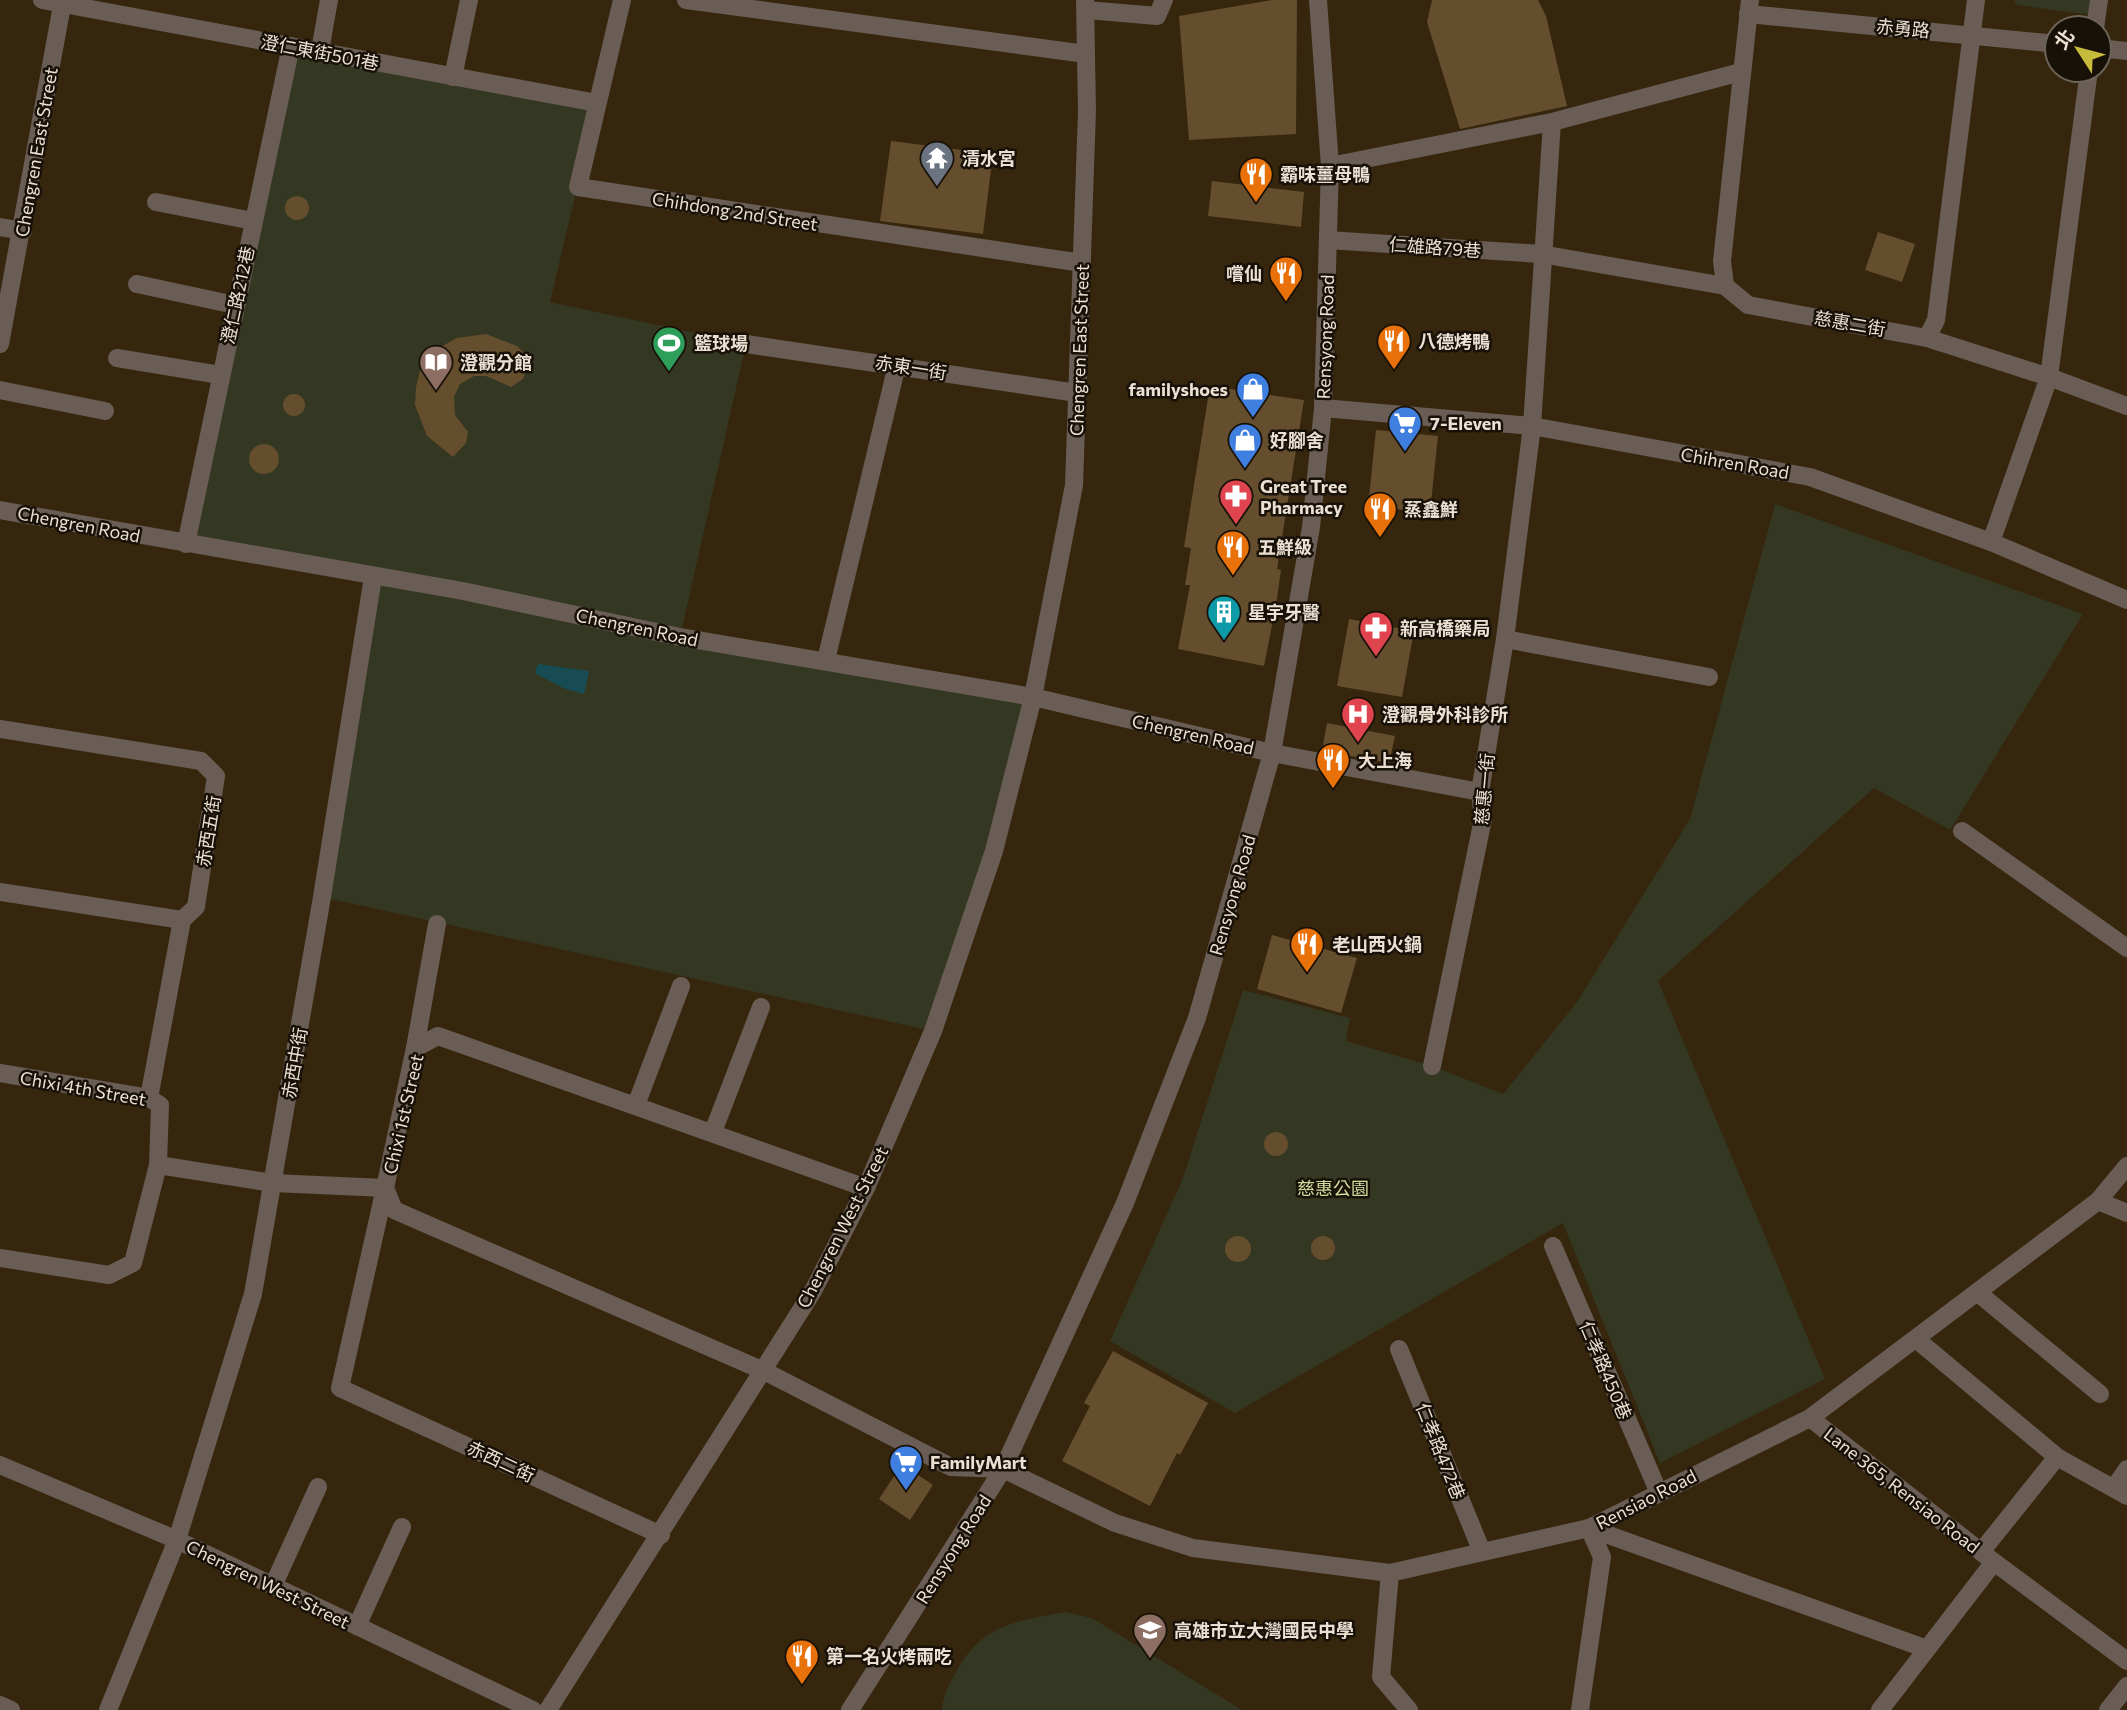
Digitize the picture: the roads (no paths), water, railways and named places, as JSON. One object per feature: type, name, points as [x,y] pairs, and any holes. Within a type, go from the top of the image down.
[{"type":"street","name":"澄仁東街501巷","points":[[42,0],[63,1],[597,103]]},
{"type":"street","points":[[320,51],[329,0]]},
{"type":"street","points":[[453,77],[469,0]]},
{"type":"street","name":"Chihdong 2nd Street","points":[[622,0],[578,187],[1082,263]]},
{"type":"street","points":[[686,0],[1086,54]]},
{"type":"street","points":[[1086,5],[1157,16],[1164,0]]},
{"type":"street","name":"Rensyong Road","points":[[850,1710],[1003,1469],[1125,1203],[1197,1018],[1272,753],[1311,527],[1323,408],[1330,166],[1318,0]]},
{"type":"street","points":[[1927,338],[1936,320],[1976,0]]},
{"type":"street","name":"Chengren East Street","points":[[0,344],[23,231],[63,1]]},
{"type":"street","name":"Chengren East Street","points":[[1034,697],[1074,485],[1082,263],[1086,5]]},
{"type":"street","points":[[1725,286],[1722,261],[1749,7]]},
{"type":"street","name":"赤勇路","points":[[1749,7],[2043,42]]},
{"type":"street","name":"澄仁路212巷","points":[[186,544],[219,375],[291,46]]},
{"type":"street","points":[[1330,166],[1552,122],[1741,72]]},
{"type":"street","points":[[1991,542],[2049,377],[2087,84]]},
{"type":"street","points":[[1532,426],[1541,254],[1552,122]]},
{"type":"street","points":[[156,202],[253,221]]},
{"type":"street","points":[[0,227],[23,231]]},
{"type":"street","name":"仁雄路79巷","points":[[1328,240],[1541,254],[1725,286]]},
{"type":"street","points":[[137,284],[235,305]]},
{"type":"street","name":"慈惠二街","points":[[1725,286],[1748,305],[1927,338],[2049,377],[2127,406]]},
{"type":"street","name":"赤東一街","points":[[746,344],[1077,393]]},
{"type":"street","points":[[117,358],[219,375]]},
{"type":"street","points":[[826,660],[897,365]]},
{"type":"street","points":[[0,390],[105,411]]},
{"type":"street","name":"Chihren Road","points":[[1323,408],[1532,426],[1810,477],[1991,542],[2127,600]]},
{"type":"street","name":"慈惠一街","points":[[1432,1066],[1483,820],[1480,792],[1505,639],[1532,426]]},
{"type":"street","name":"Chengren Road","points":[[0,510],[463,591],[680,637],[1034,697],[1272,753],[1480,792]]},
{"type":"street","name":"赤西中街","points":[[108,1710],[177,1540],[253,1294],[274,1183],[373,577]]},
{"type":"street","points":[[1505,639],[1709,677]]},
{"type":"street","name":"Chengren West Street","points":[[548,1710],[813,1291],[866,1188],[937,1018],[994,851],[1034,697]]},
{"type":"street","name":"赤西五街","points":[[0,729],[201,761],[216,776],[196,907],[182,920]]},
{"type":"street","points":[[1962,831],[2127,948]]},
{"type":"street","points":[[0,892],[182,920],[149,1098]]},
{"type":"street","points":[[415,1048],[437,924]]},
{"type":"street","points":[[636,1105],[681,986]]},
{"type":"street","points":[[713,1132],[761,1007]]},
{"type":"street","name":"Chixi 1st Street","points":[[866,1188],[438,1036],[415,1048],[385,1188],[394,1210],[764,1371],[951,1467],[1003,1469]]},
{"type":"street","name":"Chixi 4th Street","points":[[0,1073],[149,1098],[160,1105],[158,1165],[134,1263],[109,1275],[0,1258]]},
{"type":"street","points":[[158,1165],[274,1183],[385,1188]]},
{"type":"street","name":"Rensiao Road","points":[[1003,1469],[1115,1523],[1193,1548],[1390,1573],[1589,1528],[1810,1418],[2098,1201],[2127,1166]]},
{"type":"street","name":"赤西二街","points":[[385,1188],[341,1388],[661,1535]]},
{"type":"street","points":[[2098,1201],[2127,1213]]},
{"type":"street","name":"仁孝路450巷","points":[[1553,1246],[1659,1493]]},
{"type":"street","points":[[1977,1292],[2100,1394]]},
{"type":"street","points":[[1916,1339],[2057,1457],[2120,1492],[2127,1469]]},
{"type":"street","name":"仁孝路472巷","points":[[1399,1349],[1482,1552]]},
{"type":"street","name":"Lane 365, Rensiao Road","points":[[1810,1418],[1987,1557],[2127,1661]]},
{"type":"street","points":[[1880,1710],[1927,1649],[2057,1457]]},
{"type":"street","name":"Chengren West Street","points":[[0,1465],[177,1540],[533,1710]]},
{"type":"street","points":[[273,1586],[318,1487]]},
{"type":"street","points":[[357,1626],[402,1527]]},
{"type":"street","points":[[1589,1528],[1927,1649]]},
{"type":"street","points":[[1580,1710],[1602,1557],[1589,1528]]},
{"type":"street","points":[[1390,1573],[1381,1677],[1409,1710]]},
{"type":"street","points":[[2108,1710],[2127,1686]]},
{"type":"street","points":[[0,1705],[11,1710]]},
{"type":"water","points":[[538,664],[589,671],[584,694],[563,688],[535,673]]},
{"type":"place","name":"清水宮","points":[[937,188]]},
{"type":"place","name":"霸味薑母鴨","points":[[1256,204]]},
{"type":"place","name":"嚐仙","points":[[1286,303]]},
{"type":"place","name":"八德烤鴨","points":[[1394,371]]},
{"type":"place","name":"籃球場","points":[[669,373]]},
{"type":"place","name":"澄觀分館","points":[[436,392]]},
{"type":"place","name":"familyshoes","points":[[1253,419]]},
{"type":"place","name":"7-Eleven","points":[[1405,453]]},
{"type":"place","name":"好腳舍","points":[[1245,470]]},
{"type":"place","name":"Great Tree Pharmacy","points":[[1236,526]]},
{"type":"place","name":"蒸鑫鮮","points":[[1380,539]]},
{"type":"place","name":"五鮮級","points":[[1233,577]]},
{"type":"place","name":"星宇牙醫","points":[[1224,642]]},
{"type":"place","name":"新高橋藥局","points":[[1376,658]]},
{"type":"place","name":"澄觀骨外科診所","points":[[1358,744]]},
{"type":"place","name":"大上海","points":[[1333,790]]},
{"type":"place","name":"老山西火鍋","points":[[1307,974]]},
{"type":"place","name":"FamilyMart","points":[[906,1492]]},
{"type":"place","name":"高雄市立大灣國民中學","points":[[1150,1660]]},
{"type":"place","name":"第一名火烤兩吃","points":[[802,1686]]},
{"type":"park label","name":"慈惠公園","points":[[1333,1188]]}]
